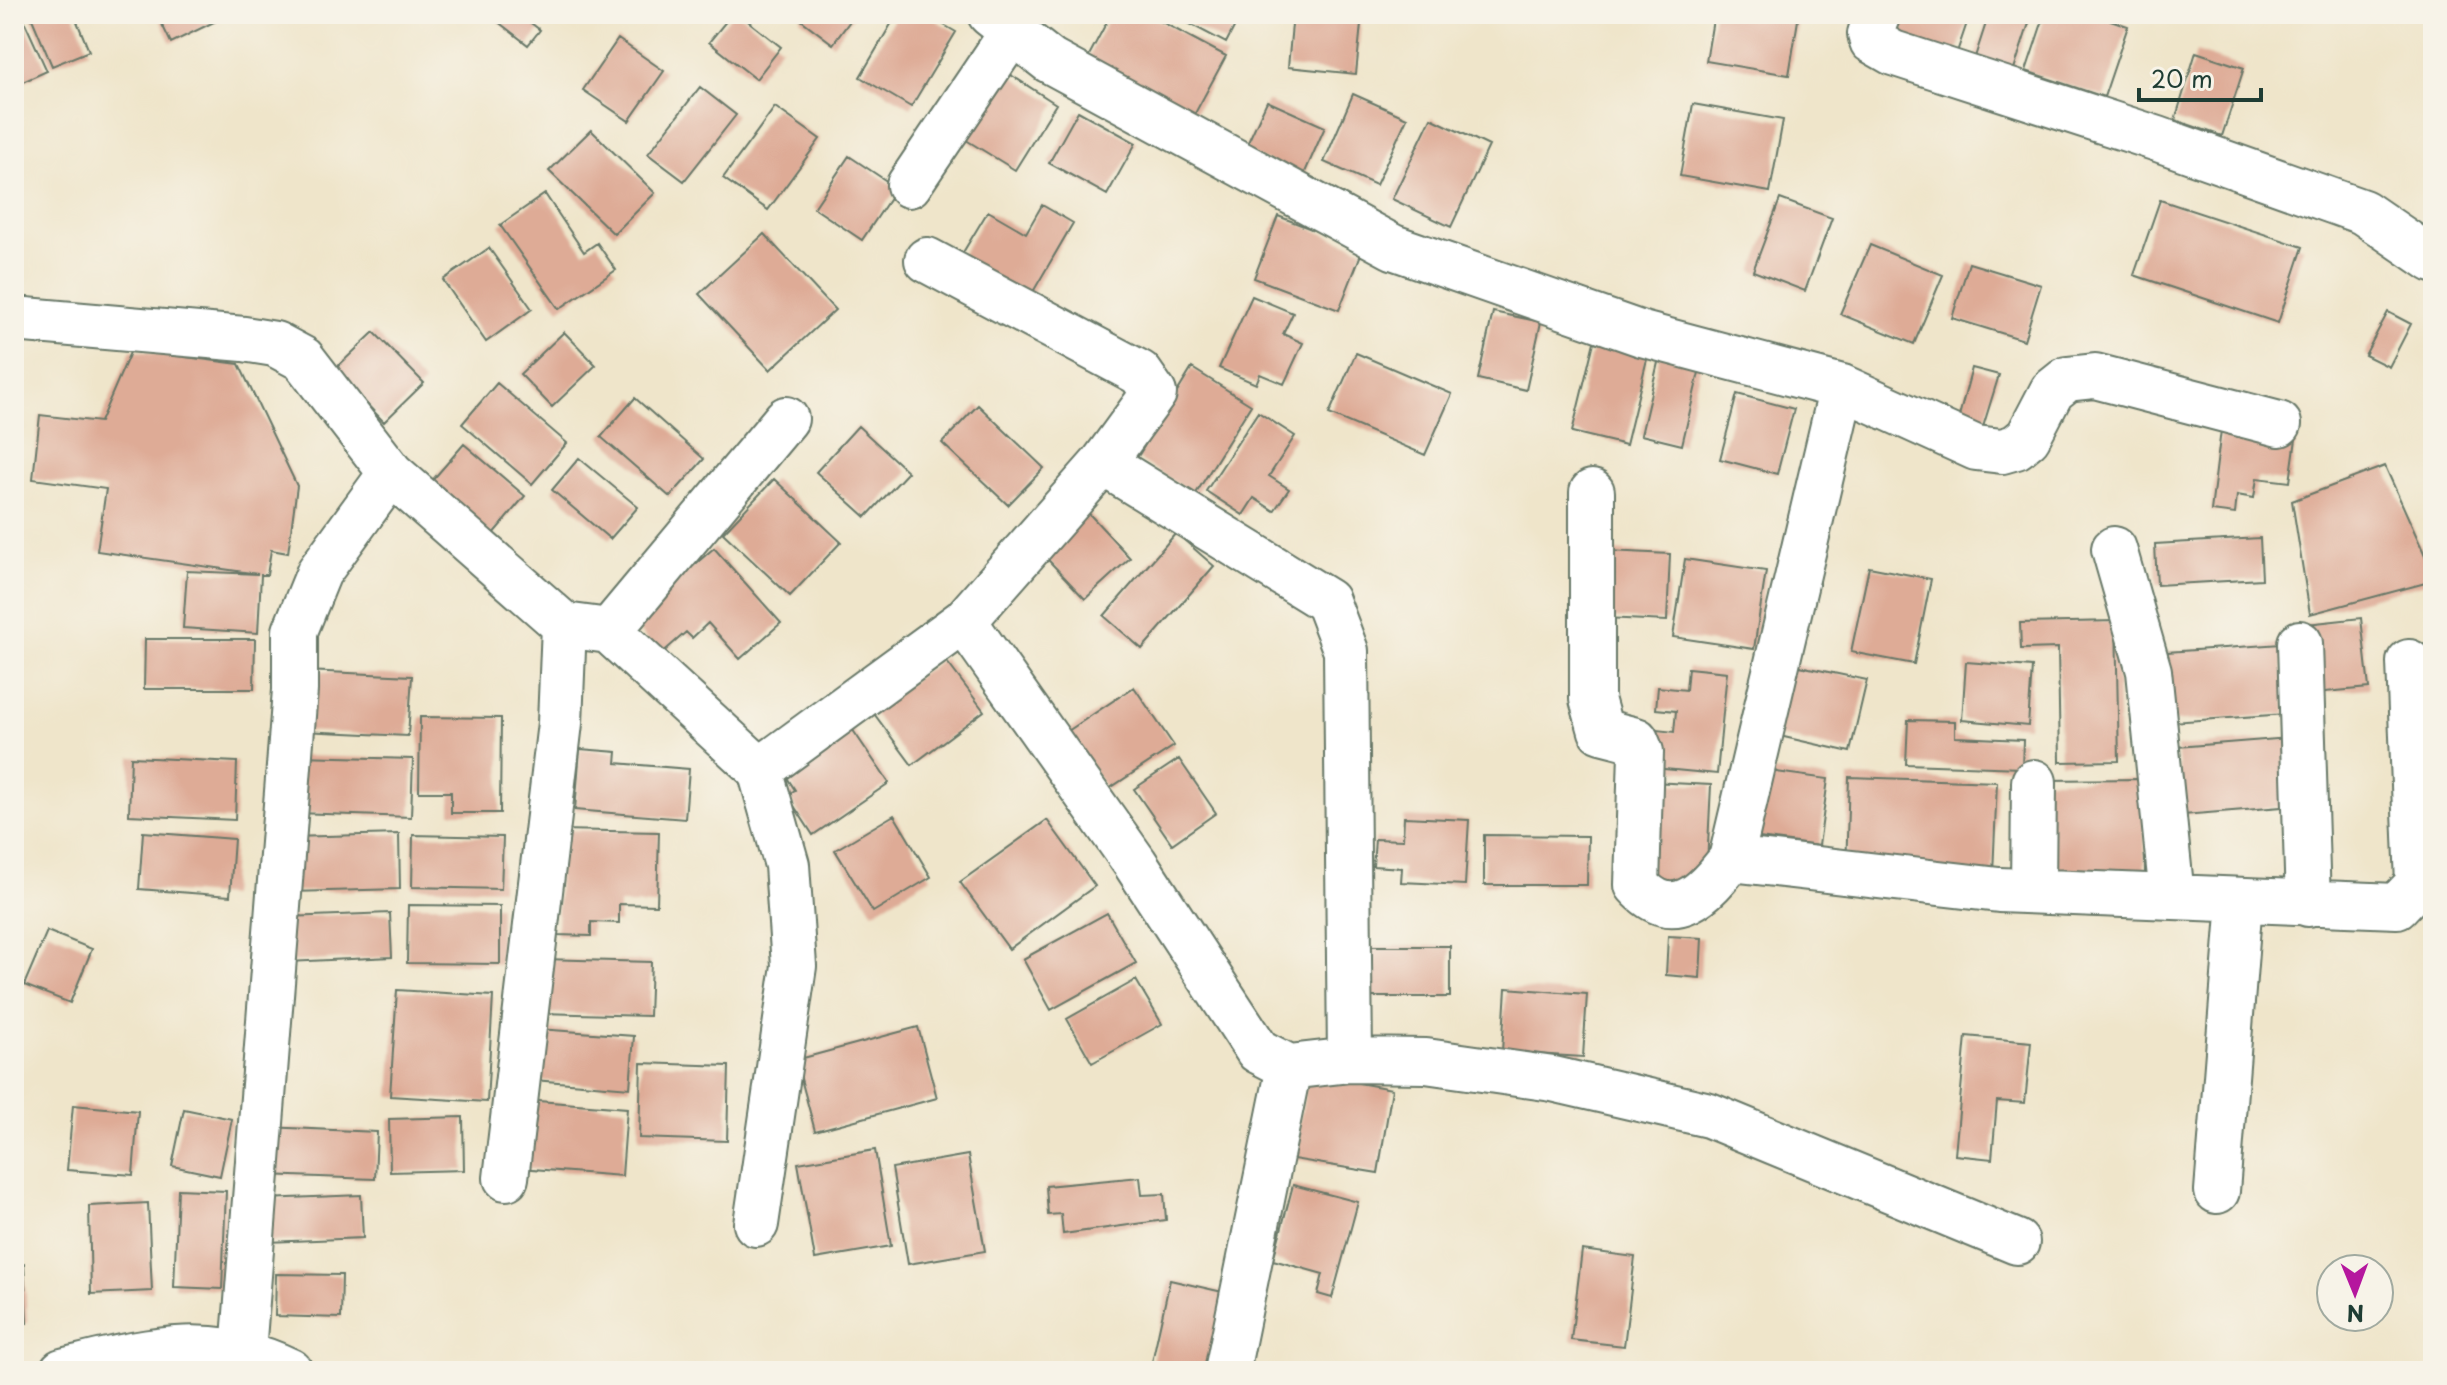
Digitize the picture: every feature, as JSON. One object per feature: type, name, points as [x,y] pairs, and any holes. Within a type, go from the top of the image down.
[{"type":"street","points":[[1878,14],[1870,34],[1872,41],[1893,53],[2158,139],[2363,212],[2433,260]]},
{"type":"street","points":[[909,185],[1000,24],[1050,61],[1393,247],[1642,334],[1842,387],[1976,448],[2002,451],[2016,447],[2028,437],[2052,391],[2067,379],[2079,376],[2095,376],[2279,424]]},
{"type":"street","points":[[760,770],[964,621],[1103,463],[1154,393],[1140,373],[927,260]]},
{"type":"street","points":[[14,319],[275,344],[303,359],[391,473],[564,625],[609,631],[760,770],[787,865],[794,966],[756,1224]]},
{"type":"street","points":[[1592,492],[1592,699],[1601,731],[1636,740],[1641,752],[1637,885],[1649,898],[1662,904],[1683,903],[1705,893],[1731,859],[1842,387]]},
{"type":"street","points":[[609,631],[786,419]]},
{"type":"street","points":[[1103,463],[1327,601],[1346,651],[1350,1060]]},
{"type":"street","points":[[243,1352],[295,690],[295,631],[319,572],[391,473]]},
{"type":"street","points":[[2114,549],[2149,671],[2172,897]]},
{"type":"street","points":[[964,621],[1135,863],[1258,1051],[1289,1067],[1350,1060],[1426,1061],[1553,1079],[1709,1115],[2017,1242]]},
{"type":"street","points":[[506,1178],[560,723],[564,625]]},
{"type":"street","points":[[2300,643],[2308,904]]},
{"type":"street","points":[[1731,859],[1999,890],[2397,906],[2418,884],[2409,662]]},
{"type":"street","points":[[2033,891],[2034,782]]},
{"type":"street","points":[[2217,1191],[2240,901]]},
{"type":"street","points":[[1227,1371],[1289,1067]]},
{"type":"street","points":[[62,1371],[158,1348],[194,1346],[243,1352],[290,1371]]},
{"type":"building","points":[[14,14],[21,14],[47,71],[16,85]]},
{"type":"building","points":[[30,14],[74,14],[89,51],[52,66]]},
{"type":"building","points":[[157,14],[215,14],[218,20],[171,43]]},
{"type":"building","points":[[502,14],[519,14],[540,30],[528,45],[497,21]]},
{"type":"building","points":[[732,14],[739,14],[781,47],[756,79],[709,42]]},
{"type":"building","points":[[804,14],[855,14],[833,44],[800,19]]},
{"type":"building","points":[[897,14],[925,14],[956,32],[911,107],[860,77]]},
{"type":"building","points":[[1111,14],[1147,14],[1226,56],[1192,119],[1085,63]]},
{"type":"building","points":[[1171,14],[1241,14],[1226,43]]},
{"type":"building","points":[[1293,14],[1362,14],[1356,74],[1288,67]]},
{"type":"building","points":[[1714,14],[1799,14],[1789,75],[1706,61]]},
{"type":"building","points":[[1892,14],[1970,14],[1955,58],[1885,34]]},
{"type":"building","points":[[1989,14],[2032,14],[2014,69],[1975,57]]},
{"type":"building","points":[[2045,14],[2093,14],[2128,26],[2104,97],[2026,71]]},
{"type":"building","points":[[618,39],[664,71],[629,121],[583,90]]},
{"type":"building","points":[[2196,52],[2244,68],[2222,136],[2175,120]]},
{"type":"building","points":[[1000,68],[1056,104],[1015,170],[958,135]]},
{"type":"building","points":[[700,87],[736,115],[684,181],[648,154]]},
{"type":"building","points":[[1353,94],[1407,118],[1376,185],[1324,162]]},
{"type":"building","points":[[1267,101],[1325,127],[1303,177],[1244,151]]},
{"type":"building","points":[[1693,104],[1783,120],[1770,192],[1680,176]]},
{"type":"building","points":[[775,107],[820,139],[768,210],[723,178]]},
{"type":"building","points":[[1078,111],[1136,143],[1107,195],[1049,163]]},
{"type":"building","points":[[1431,118],[1489,146],[1451,227],[1392,199]]},
{"type":"building","points":[[591,130],[655,193],[614,234],[549,171]]},
{"type":"building","points":[[849,156],[897,188],[862,240],[814,208]]},
{"type":"building","points":[[545,194],[584,252],[597,243],[616,270],[559,309],[500,225]]},
{"type":"building","points":[[1780,199],[1832,218],[1805,291],[1753,271]]},
{"type":"building","points":[[2160,200],[2303,247],[2278,323],[2134,275]]},
{"type":"building","points":[[1042,205],[1073,223],[1026,304],[956,264],[988,211],[1026,233]]},
{"type":"building","points":[[1278,216],[1363,249],[1339,310],[1254,278]]},
{"type":"building","points":[[764,234],[835,310],[770,370],[699,294]]},
{"type":"building","points":[[1870,245],[1943,275],[1914,344],[1840,314]]},
{"type":"building","points":[[489,248],[532,309],[486,342],[443,280]]},
{"type":"building","points":[[1969,263],[2041,285],[2024,340],[1952,318]]},
{"type":"building","points":[[1252,296],[1293,313],[1283,334],[1303,343],[1284,384],[1260,374],[1256,384],[1219,368]]},
{"type":"building","points":[[1493,312],[1541,322],[1526,390],[1478,379]]},
{"type":"building","points":[[2388,312],[2411,324],[2389,367],[2365,355]]},
{"type":"building","points":[[374,332],[424,383],[384,422],[334,370]]},
{"type":"building","points":[[564,332],[596,365],[552,407],[520,374]]},
{"type":"building","points":[[1594,342],[1648,355],[1626,445],[1572,432]]},
{"type":"building","points":[[131,350],[239,364],[297,486],[288,553],[271,550],[267,575],[261,575],[258,633],[183,628],[187,571],[258,574],[97,551],[106,489],[33,479],[40,415],[100,422]]},
{"type":"building","points":[[1356,353],[1452,394],[1425,455],[1329,414]]},
{"type":"building","points":[[1660,354],[1701,364],[1682,445],[1641,435]]},
{"type":"building","points":[[1192,368],[1251,405],[1195,495],[1137,458]]},
{"type":"building","points":[[1972,368],[1999,375],[1983,427],[1958,420]]},
{"type":"building","points":[[497,383],[567,443],[532,484],[462,424]]},
{"type":"building","points":[[1737,394],[1794,409],[1777,474],[1720,459]]},
{"type":"building","points":[[635,398],[704,459],[670,497],[601,437]]},
{"type":"building","points":[[978,405],[1044,468],[1008,505],[942,443]]},
{"type":"building","points":[[1258,412],[1295,436],[1269,476],[1289,489],[1274,511],[1254,498],[1243,515],[1206,491]]},
{"type":"building","points":[[858,426],[908,472],[866,517],[816,472]]},
{"type":"building","points":[[2221,430],[2296,439],[2290,482],[2257,478],[2254,498],[2237,495],[2235,514],[2211,511]]},
{"type":"building","points":[[464,444],[525,496],[492,535],[430,483]]},
{"type":"building","points":[[579,458],[638,507],[610,539],[552,490]]},
{"type":"building","points":[[2385,466],[2433,573],[2433,581],[2310,614],[2292,501]]},
{"type":"building","points":[[774,479],[841,542],[790,596],[723,533]]},
{"type":"building","points":[[1081,505],[1130,558],[1085,599],[1036,547]]},
{"type":"building","points":[[1176,533],[1214,566],[1142,649],[1104,616]]},
{"type":"building","points":[[2260,538],[2262,579],[2157,585],[2155,544]]},
{"type":"building","points":[[714,548],[781,623],[740,659],[708,623],[692,638],[686,632],[660,655],[630,621]]},
{"type":"building","points":[[1608,551],[1670,554],[1667,621],[1605,618]]},
{"type":"building","points":[[1685,559],[1766,571],[1754,649],[1673,637]]},
{"type":"building","points":[[1869,567],[1931,579],[1914,664],[1851,652]]},
{"type":"building","points":[[2361,618],[2369,688],[2314,693],[2307,624]]},
{"type":"building","points":[[2116,621],[2119,761],[2060,762],[2058,648],[2021,649],[2020,623]]},
{"type":"building","points":[[145,639],[255,639],[254,689],[144,689]]},
{"type":"building","points":[[2281,644],[2286,714],[2172,722],[2167,652]]},
{"type":"building","points":[[944,658],[984,711],[912,765],[872,711]]},
{"type":"building","points":[[1966,662],[2032,667],[2028,726],[1962,720]]},
{"type":"building","points":[[1790,664],[1867,680],[1850,752],[1775,735]]},
{"type":"building","points":[[1688,668],[1727,672],[1717,774],[1654,768],[1657,730],[1674,732],[1676,711],[1656,709],[1658,687],[1686,690]]},
{"type":"building","points":[[306,671],[412,676],[408,736],[303,731]]},
{"type":"building","points":[[1134,687],[1174,746],[1107,790],[1068,731]]},
{"type":"building","points":[[420,717],[501,718],[500,813],[451,813],[451,792],[419,792]]},
{"type":"building","points":[[846,720],[889,783],[813,835],[787,795],[795,790],[779,765]]},
{"type":"building","points":[[1908,720],[1955,721],[1955,737],[2023,740],[2022,768],[1906,764]]},
{"type":"building","points":[[2289,738],[2294,806],[2183,815],[2177,747]]},
{"type":"building","points":[[580,749],[617,752],[616,763],[689,769],[685,819],[575,810]]},
{"type":"building","points":[[299,756],[413,759],[411,817],[297,813]]},
{"type":"building","points":[[131,757],[237,762],[235,820],[129,815]]},
{"type":"building","points":[[1179,759],[1216,813],[1172,844],[1134,789]]},
{"type":"building","points":[[1762,770],[1828,779],[1819,846],[1752,837]]},
{"type":"building","points":[[1849,777],[1997,782],[1993,874],[1846,870]]},
{"type":"building","points":[[2144,779],[2145,875],[2045,876],[2044,780]]},
{"type":"building","points":[[1651,782],[1711,785],[1706,885],[1646,882]]},
{"type":"building","points":[[894,815],[931,877],[873,912],[835,850]]},
{"type":"building","points":[[1404,817],[1469,820],[1465,885],[1401,882],[1402,868],[1373,866],[1375,839],[1403,840]]},
{"type":"building","points":[[1047,820],[1095,886],[1009,949],[960,882]]},
{"type":"building","points":[[560,830],[659,832],[657,905],[619,904],[619,923],[591,922],[591,936],[557,935]]},
{"type":"building","points":[[143,832],[234,839],[230,896],[139,889]]},
{"type":"building","points":[[399,834],[400,889],[292,892],[291,837]]},
{"type":"building","points":[[413,835],[503,837],[501,889],[412,887]]},
{"type":"building","points":[[1484,835],[1588,836],[1587,885],[1484,885]]},
{"type":"building","points":[[408,905],[500,906],[500,964],[407,963]]},
{"type":"building","points":[[390,913],[392,957],[288,962],[287,917]]},
{"type":"building","points":[[1107,913],[1136,963],[1051,1010],[1023,959]]},
{"type":"building","points":[[47,931],[92,949],[70,1003],[24,985]]},
{"type":"building","points":[[1668,936],[1702,938],[1700,978],[1666,975]]},
{"type":"building","points":[[1366,946],[1450,946],[1450,997],[1366,997]]},
{"type":"building","points":[[542,959],[651,962],[649,1016],[541,1013]]},
{"type":"building","points":[[1136,980],[1162,1024],[1092,1063],[1067,1019]]},
{"type":"building","points":[[1506,988],[1587,994],[1583,1057],[1502,1052]]},
{"type":"building","points":[[397,990],[493,996],[487,1102],[390,1096]]},
{"type":"building","points":[[918,1027],[937,1098],[815,1131],[796,1060]]},
{"type":"building","points":[[538,1029],[634,1036],[630,1088],[534,1080]]},
{"type":"building","points":[[1966,1036],[2031,1042],[2025,1103],[1997,1101],[1992,1159],[1955,1155]]},
{"type":"building","points":[[641,1063],[729,1066],[727,1141],[639,1138]]},
{"type":"building","points":[[1308,1074],[1392,1089],[1378,1173],[1293,1159]]},
{"type":"building","points":[[525,1100],[627,1108],[622,1176],[520,1168]]},
{"type":"building","points":[[73,1105],[138,1111],[133,1175],[67,1170]]},
{"type":"building","points":[[184,1109],[232,1119],[220,1176],[172,1166]]},
{"type":"building","points":[[463,1117],[464,1170],[390,1172],[389,1119]]},
{"type":"building","points":[[267,1127],[377,1132],[375,1179],[265,1175]]},
{"type":"building","points":[[875,1150],[891,1246],[815,1259],[798,1163]]},
{"type":"building","points":[[968,1155],[985,1251],[908,1264],[892,1168]]},
{"type":"building","points":[[1140,1177],[1142,1195],[1164,1194],[1166,1220],[1063,1234],[1061,1214],[1048,1215],[1046,1186]]},
{"type":"building","points":[[1293,1185],[1358,1202],[1332,1298],[1318,1294],[1323,1274],[1273,1260]]},
{"type":"building","points":[[178,1189],[226,1191],[222,1289],[174,1287]]},
{"type":"building","points":[[361,1195],[363,1238],[268,1242],[266,1199]]},
{"type":"building","points":[[148,1203],[152,1291],[91,1294],[89,1206]]},
{"type":"building","points":[[1582,1250],[1635,1257],[1624,1346],[1571,1340]]},
{"type":"building","points":[[24,1264],[27,1323],[14,1324],[14,1265]]},
{"type":"building","points":[[276,1274],[342,1275],[341,1318],[275,1316]]},
{"type":"building","points":[[1170,1280],[1227,1293],[1210,1371],[1150,1371]]}]
